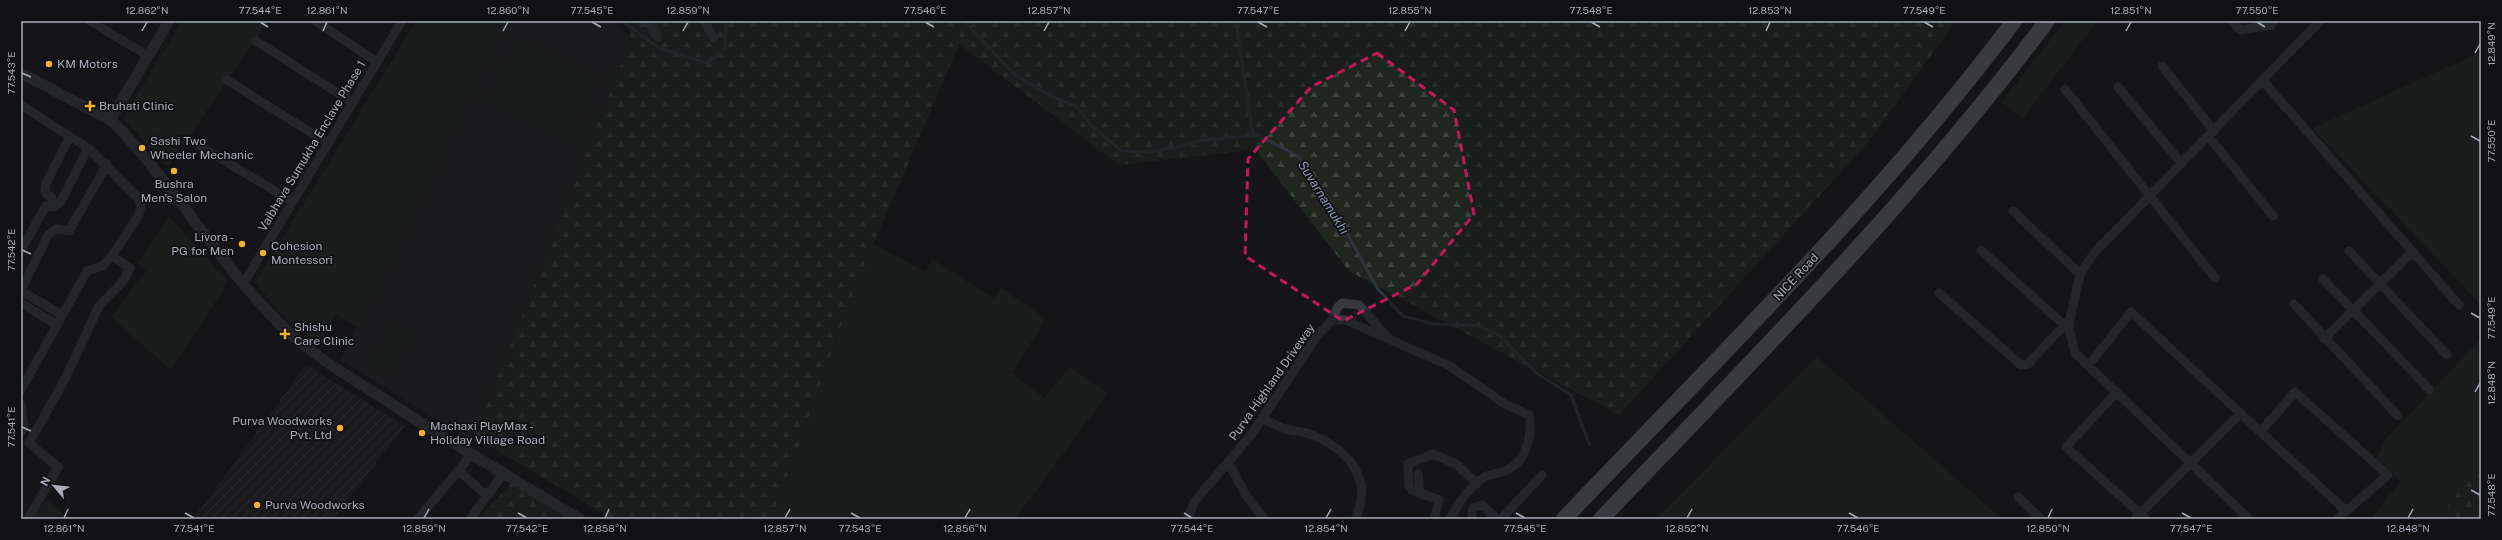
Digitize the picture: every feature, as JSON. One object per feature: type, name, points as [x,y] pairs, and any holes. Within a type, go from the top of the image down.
[{"type":"highway","name":"NICE Road","points":[[1564,519],[1864,204],[1927,130],[2014,21]]},
{"type":"highway","points":[[1601,519],[1887,218],[1968,122],[2047,21]]},
{"type":"street","points":[[90,21],[148,56]]},
{"type":"street","points":[[110,120],[169,21]]},
{"type":"street","points":[[315,21],[377,62]]},
{"type":"street","name":"Vaibhava Sumukha Enclave Phase 1","points":[[243,284],[291,201],[402,21]]},
{"type":"street","points":[[648,21],[658,37]]},
{"type":"street","points":[[704,21],[714,38]]},
{"type":"street","points":[[2233,21],[2240,30],[2271,25],[2274,21]]},
{"type":"street","points":[[1939,292],[2021,365],[2028,364],[2067,322],[2080,274],[2094,253],[2149,194],[2182,164],[2320,21]]},
{"type":"street","points":[[256,41],[352,102]]},
{"type":"street","points":[[2162,66],[2273,216]]},
{"type":"street","points":[[21,73],[110,120],[129,139],[243,284],[280,324],[328,363],[503,474],[580,519]]},
{"type":"street","points":[[227,80],[327,143]]},
{"type":"street","points":[[2262,81],[2459,305]]},
{"type":"street","points":[[2118,87],[2182,164]]},
{"type":"street","points":[[2065,89],[2215,278]]},
{"type":"street","points":[[21,105],[88,148],[106,164],[138,198],[141,206],[139,214],[112,256],[102,266],[87,271],[21,390]]},
{"type":"street","points":[[54,207],[52,198],[45,192],[46,183],[70,136]]},
{"type":"street","points":[[197,144],[291,201]]},
{"type":"street","points":[[21,250],[46,206],[54,207],[60,202],[88,148]]},
{"type":"street","points":[[62,315],[21,291],[48,235],[56,229],[69,231],[106,164]]},
{"type":"street","points":[[2013,211],[2080,274]]},
{"type":"street","points":[[1981,250],[2067,322],[2075,353],[2249,519]]},
{"type":"street","points":[[2349,251],[2447,355]]},
{"type":"street","points":[[2324,339],[2412,252]]},
{"type":"street","points":[[28,519],[58,467],[29,443],[64,381],[99,306],[124,280],[130,268],[112,256]]},
{"type":"street","points":[[2323,279],[2430,390]]},
{"type":"street","points":[[21,303],[57,325]]},
{"type":"street","points":[[1332,320],[1338,307],[1342,303],[1359,305],[1391,341]]},
{"type":"street","points":[[2294,304],[2324,339],[2398,416]]},
{"type":"street","points":[[2088,366],[2131,312],[2261,431],[2346,512]]},
{"type":"street","name":"Purva Highland Driveway","points":[[1188,519],[1194,502],[1263,418],[1316,337],[1332,320],[1345,320],[1450,366],[1504,403],[1529,415],[1530,436],[1523,458],[1509,470],[1483,477],[1462,498],[1450,519]]},
{"type":"street","points":[[2117,392],[2066,447],[2140,517],[2241,413]]},
{"type":"street","points":[[2261,431],[2295,392],[2388,475],[2337,519]]},
{"type":"street","points":[[21,404],[24,427],[21,432]]},
{"type":"street","points":[[1263,418],[1283,428],[1315,436],[1356,467],[1362,490],[1361,508],[1355,519]]},
{"type":"street","points":[[418,519],[472,454]]},
{"type":"street","points":[[1434,519],[1439,500],[1420,494],[1409,487],[1408,464],[1433,454],[1456,464],[1477,484]]},
{"type":"street","points":[[1228,462],[1246,497],[1264,519]]},
{"type":"street","points":[[459,471],[487,496]]},
{"type":"street","points":[[470,519],[503,474]]},
{"type":"street","points":[[1418,474],[1420,494]]},
{"type":"street","points":[[1501,519],[1542,474]]},
{"type":"street","points":[[2018,497],[2041,519]]},
{"type":"street","points":[[1462,498],[1473,508]]},
{"type":"street","points":[[1473,508],[1482,506],[1497,519]]},
{"type":"street","points":[[1471,519],[1473,508]]},
{"type":"highlighted area","points":[[1377,53],[1454,110],[1474,214],[1417,284],[1343,321],[1245,256],[1248,159],[1311,87]]},
{"type":"shaded area","points":[[508,21],[614,21],[629,36],[630,42],[474,437],[469,439],[341,360]]},
{"type":"shaded area","points":[[306,365],[405,426],[333,519],[193,519]]},
{"type":"green space","points":[[182,21],[268,21],[168,167],[123,118]]},
{"type":"green space","points":[[416,21],[508,21],[358,328],[336,314],[319,345],[288,320],[255,283]]},
{"type":"green space","points":[[629,21],[1956,21],[1865,146],[1619,415],[1349,271],[1256,150],[1119,165],[959,44],[857,283],[772,519],[608,519],[601,512],[474,437],[630,42]]},
{"type":"green space","points":[[2065,21],[2097,21],[2023,118],[2002,102]]},
{"type":"green space","points":[[519,38],[601,79],[596,91],[592,89],[580,120],[591,125],[582,150],[487,102]]},
{"type":"green space","points":[[2481,52],[2481,305],[2313,128]]},
{"type":"green space","points":[[169,216],[228,282],[171,370],[111,317],[146,270],[137,265]]},
{"type":"green space","points":[[873,244],[926,272],[932,259],[994,299],[1001,288],[1046,319],[1011,373],[1044,398],[1070,367],[1108,393],[1015,519],[772,519],[857,283]]},
{"type":"green space","points":[[395,321],[414,333],[388,375],[368,363]]},
{"type":"green space","points":[[2481,339],[2481,453],[2440,519],[2371,519],[2401,481],[2377,458],[2384,441]]},
{"type":"green space","points":[[1817,357],[2002,519],[1656,519]]},
{"type":"green space","points":[[2481,453],[2481,519],[2440,519]]},
{"type":"green space","points":[[512,483],[581,519],[478,519]]},
{"type":"green space","points":[[46,499],[69,519],[33,519]]},
{"type":"waterway","name":"Suvarnamukhi","points":[[622,21],[659,48],[707,63],[725,48],[726,21]]},
{"type":"waterway","name":"Suvarnamukhi","points":[[964,21],[1015,75],[1047,94],[1077,107],[1090,124],[1121,151],[1153,152],[1206,140],[1258,135],[1298,156],[1328,198],[1377,288],[1403,316],[1434,324],[1480,326],[1500,336],[1536,373],[1571,395],[1589,444]]},
{"type":"waterway","points":[[1236,21],[1253,136]]},
{"type":"place","name":"KM Motors","points":[[49,64]]},
{"type":"place","name":"Bruhati Clinic","points":[[90,106]]},
{"type":"place","name":"Sashi Two Wheeler Mechanic","points":[[142,148]]},
{"type":"place","name":"Bushra Men's Salon","points":[[174,171]]},
{"type":"place","name":"Livora - PG for Men","points":[[242,244]]},
{"type":"place","name":"Cohesion Montessori","points":[[263,253]]},
{"type":"place","name":"Shishu Care Clinic","points":[[285,334]]},
{"type":"place","name":"Purva Woodworks Pvt. Ltd","points":[[340,428]]},
{"type":"place","name":"Machaxi PlayMax - Holiday Village Road","points":[[422,433]]},
{"type":"place","name":"Purva Woodworks","points":[[257,505]]}]
